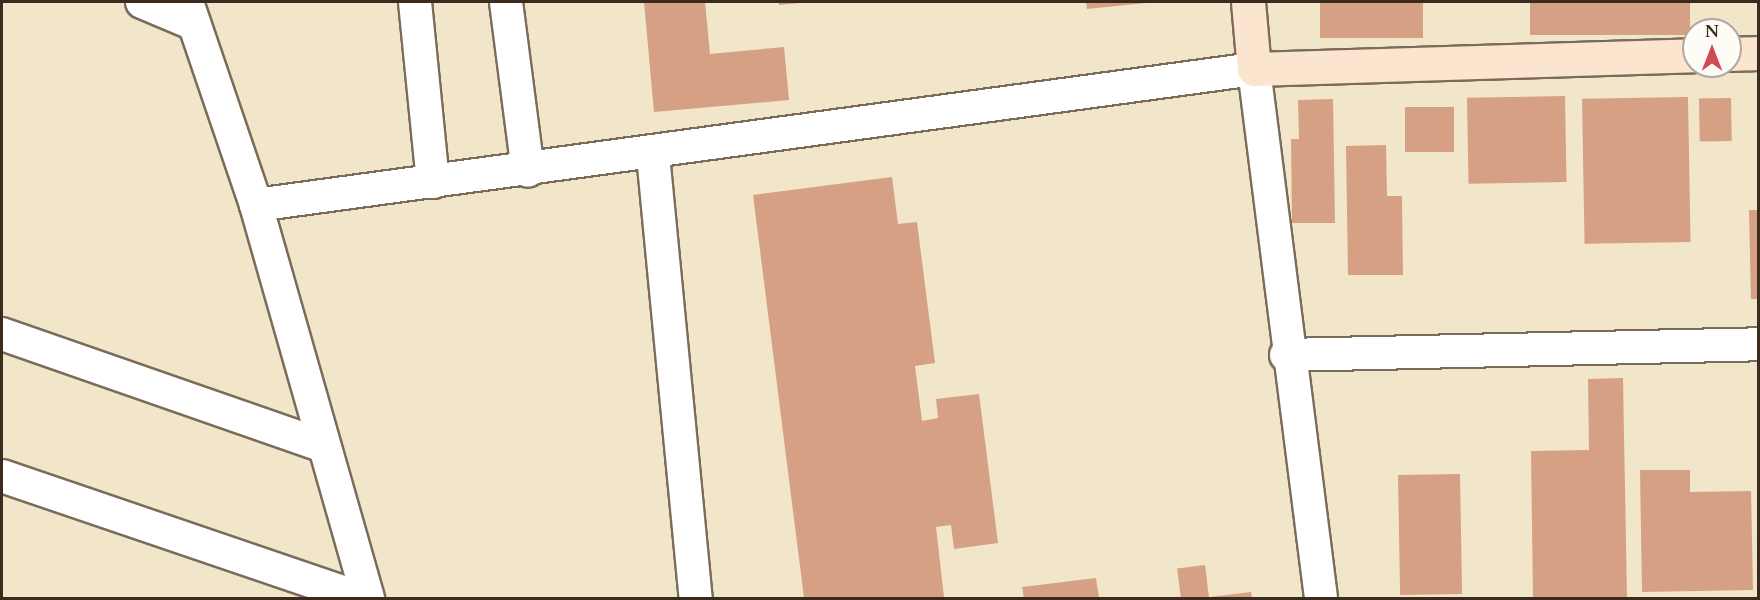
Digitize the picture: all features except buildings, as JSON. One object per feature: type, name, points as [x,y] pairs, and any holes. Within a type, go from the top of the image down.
[{"type":"street","points":[[142,2],[190,13],[255,205],[368,598]]},
{"type":"street","points":[[415,2],[433,183]]},
{"type":"street","points":[[506,2],[528,171]]},
{"type":"street","points":[[1248,2],[1286,355],[1321,598]]},
{"type":"street","points":[[1742,54],[1758,53]]},
{"type":"street","points":[[255,205],[652,155],[1254,69],[1682,55]]},
{"type":"street","points":[[652,155],[696,598]]},
{"type":"street","points":[[2,334],[324,446]]},
{"type":"street","points":[[1286,355],[1758,344]]},
{"type":"street","points":[[2,476],[360,598]]}]
